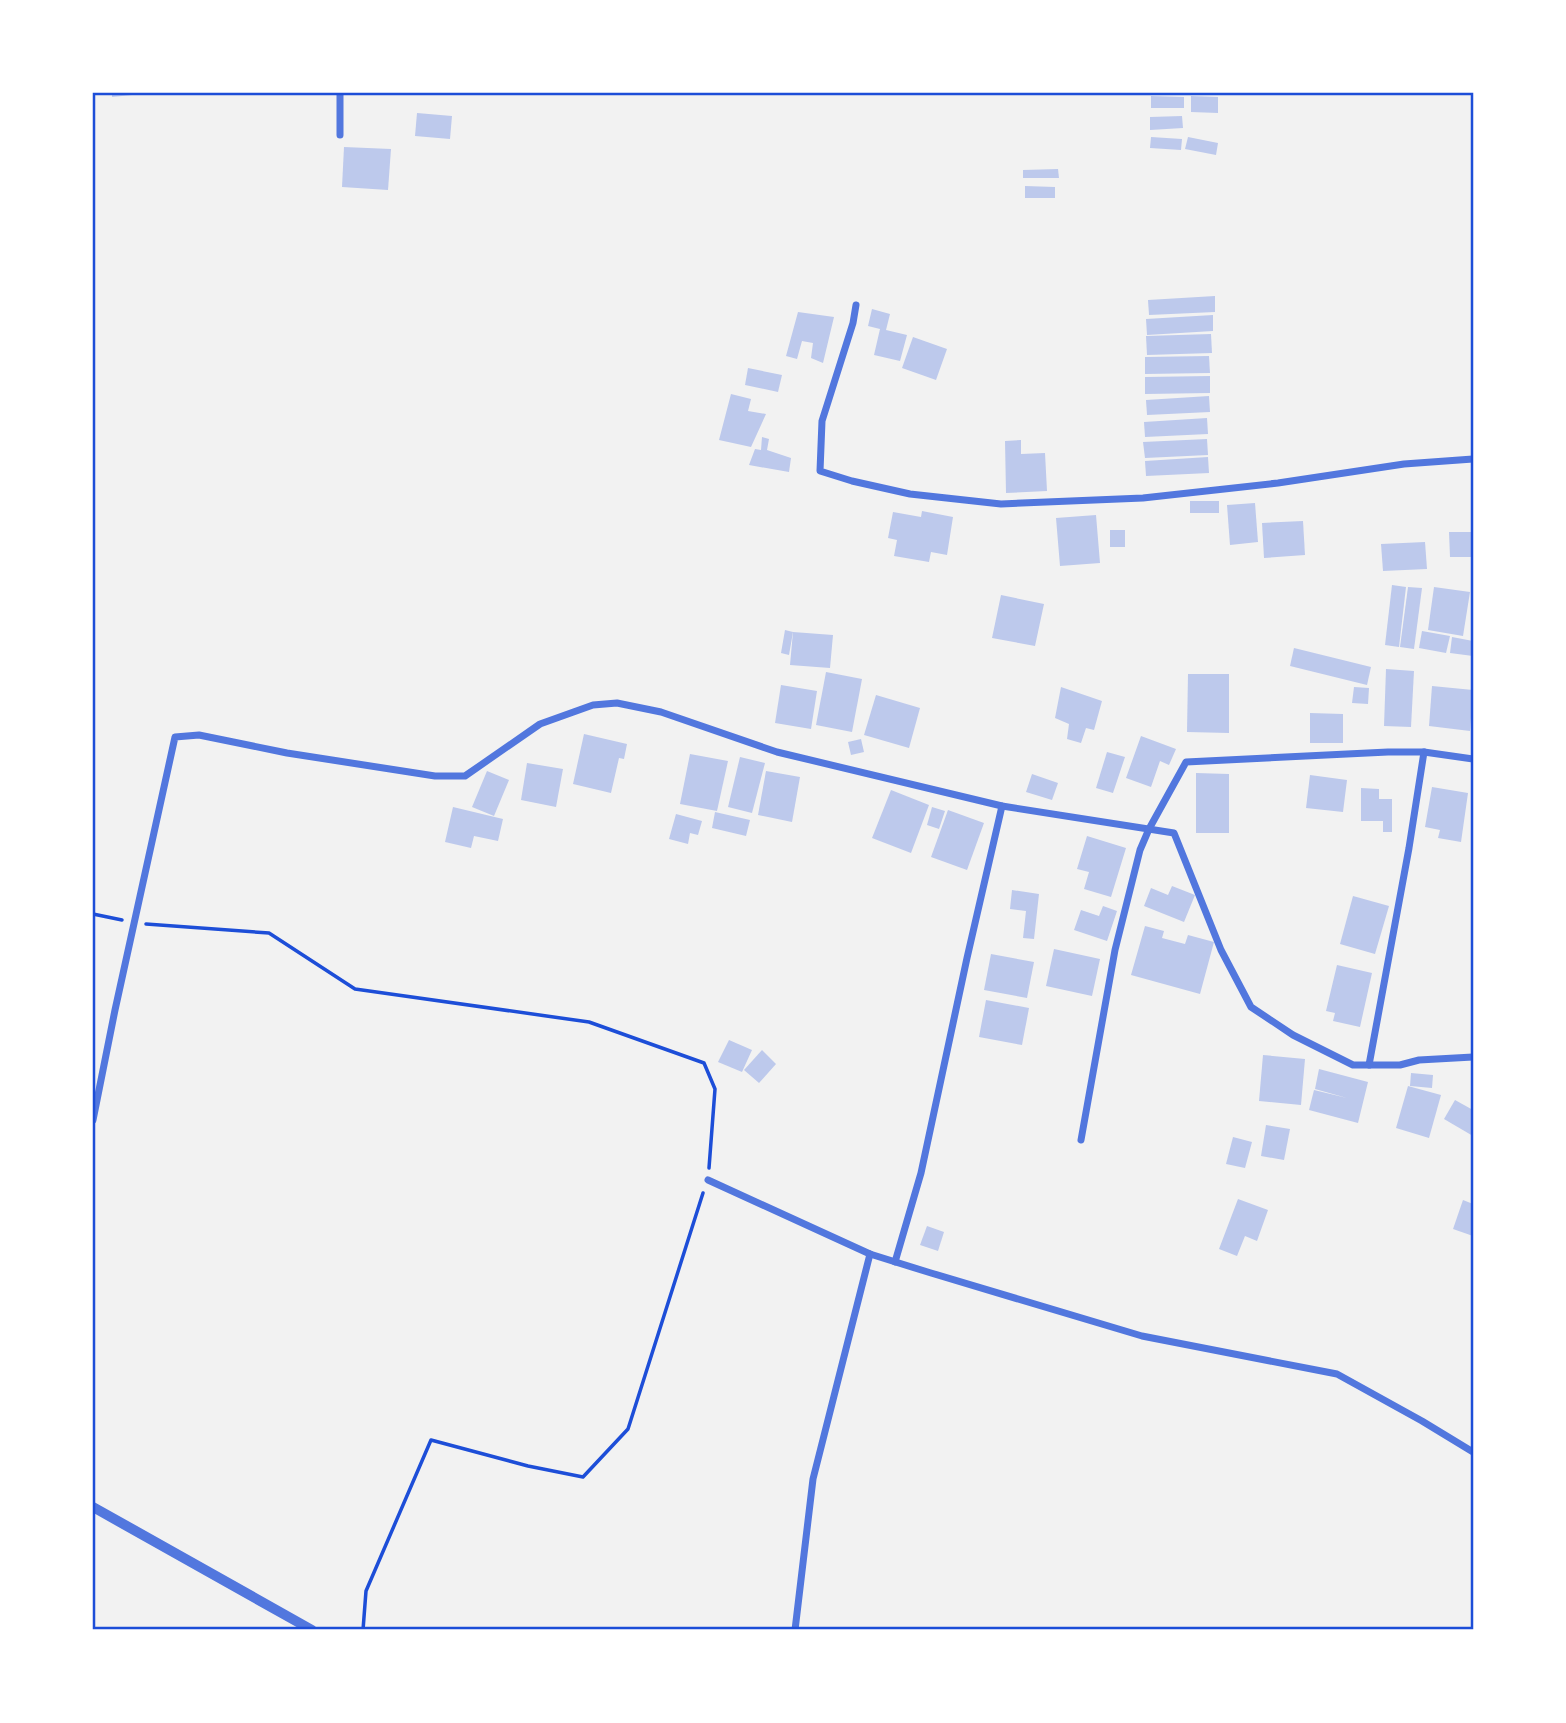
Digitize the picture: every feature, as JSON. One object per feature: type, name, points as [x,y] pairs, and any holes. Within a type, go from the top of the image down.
[{"type":"street","points":[[340,93],[340,135]]},
{"type":"street","points":[[856,305],[853,323],[822,421],[820,471],[852,481],[910,494],[1013,503],[1143,498],[1404,464],[1473,458]]},
{"type":"street","points":[[93,1120],[175,737],[199,735],[435,776],[465,775],[540,724],[593,705],[617,703],[661,712],[778,752],[1002,806],[1174,833],[1221,950],[1251,1007],[1293,1035],[1353,1065],[1400,1065],[1419,1060],[1473,1057]]},
{"type":"street","points":[[1082,1140],[1115,950],[1140,850],[1186,762],[1388,752],[1424,752],[1473,759]]},
{"type":"street","points":[[1369,1065],[1424,752]]},
{"type":"street","points":[[895,1262],[921,1173],[1002,806]]},
{"type":"street","points":[[708,1180],[870,1254],[895,1262],[1142,1336],[1338,1374],[1473,1452]]},
{"type":"street","points":[[796,1630],[813,1479],[870,1254]]},
{"type":"street","points":[[93,1507],[312,1630]]},
{"type":"path","points":[[93,914],[134,923],[269,933],[355,989],[589,1021],[704,1063],[715,1089],[708,1180],[628,1429],[583,1477],[528,1466],[430,1440],[366,1591],[363,1630]]},
{"type":"building","points":[[112,93],[132,93],[132,95],[112,97]]},
{"type":"building","points":[[1151,96],[1184,97],[1184,108],[1151,108]]},
{"type":"building","points":[[1191,96],[1218,97],[1218,113],[1191,112]]},
{"type":"building","points":[[417,113],[452,116],[450,139],[415,136]]},
{"type":"building","points":[[1182,116],[1183,128],[1150,130],[1150,117]]},
{"type":"building","points":[[1151,137],[1182,139],[1181,150],[1150,148]]},
{"type":"building","points":[[1188,137],[1218,143],[1216,155],[1185,149]]},
{"type":"building","points":[[344,147],[391,149],[388,190],[342,187]]},
{"type":"building","points":[[1058,169],[1059,178],[1023,178],[1023,170]]},
{"type":"building","points":[[1025,186],[1055,187],[1055,198],[1025,198]]},
{"type":"building","points":[[1215,296],[1215,312],[1149,315],[1148,300]]},
{"type":"building","points":[[872,309],[890,314],[886,330],[907,335],[900,361],[874,355],[880,329],[868,326]]},
{"type":"building","points":[[798,312],[834,317],[823,363],[811,358],[813,343],[802,341],[797,359],[786,356]]},
{"type":"building","points":[[1213,315],[1213,331],[1147,335],[1146,319]]},
{"type":"building","points":[[1211,334],[1212,353],[1147,355],[1146,336]]},
{"type":"building","points":[[913,337],[947,349],[936,380],[902,368]]},
{"type":"building","points":[[1209,356],[1210,373],[1145,374],[1145,357]]},
{"type":"building","points":[[748,368],[782,375],[778,392],[745,385]]},
{"type":"building","points":[[1210,376],[1210,393],[1145,394],[1145,377]]},
{"type":"building","points":[[731,394],[751,399],[748,411],[766,414],[751,447],[719,440]]},
{"type":"building","points":[[1209,396],[1210,412],[1147,415],[1146,400]]},
{"type":"building","points":[[1207,418],[1208,434],[1145,437],[1144,422]]},
{"type":"building","points":[[762,437],[769,439],[767,450],[791,458],[789,472],[749,465],[755,449],[761,450]]},
{"type":"building","points":[[1207,439],[1208,455],[1145,458],[1143,442]]},
{"type":"building","points":[[1021,440],[1021,454],[1045,453],[1047,491],[1006,493],[1005,441]]},
{"type":"building","points":[[1208,457],[1209,473],[1146,476],[1145,461]]},
{"type":"building","points":[[1190,501],[1219,501],[1219,513],[1190,513]]},
{"type":"building","points":[[1255,503],[1258,542],[1230,545],[1227,505]]},
{"type":"building","points":[[922,511],[953,517],[947,555],[931,552],[929,562],[894,556],[897,540],[888,538],[893,512],[921,517]]},
{"type":"building","points":[[1096,515],[1100,563],[1060,566],[1056,518]]},
{"type":"building","points":[[1303,521],[1305,555],[1264,558],[1262,523]]},
{"type":"building","points":[[1110,530],[1125,530],[1125,547],[1110,547]]},
{"type":"building","points":[[1449,532],[1473,532],[1473,557],[1450,557]]},
{"type":"building","points":[[1425,542],[1427,569],[1383,571],[1381,544]]},
{"type":"building","points":[[1392,585],[1406,587],[1399,647],[1385,645]]},
{"type":"building","points":[[1408,587],[1422,588],[1414,649],[1400,647]]},
{"type":"building","points":[[1434,587],[1470,592],[1463,636],[1428,630]]},
{"type":"building","points":[[1001,595],[1044,604],[1035,646],[992,638]]},
{"type":"building","points":[[785,630],[793,632],[789,655],[781,653]]},
{"type":"building","points":[[1422,631],[1450,636],[1446,653],[1419,648]]},
{"type":"building","points":[[793,632],[833,635],[830,668],[790,665]]},
{"type":"building","points":[[1452,637],[1473,641],[1473,656],[1450,653]]},
{"type":"building","points":[[1294,648],[1371,667],[1367,685],[1290,666]]},
{"type":"building","points":[[1386,669],[1414,671],[1411,727],[1384,726]]},
{"type":"building","points":[[826,672],[862,679],[852,732],[816,725]]},
{"type":"building","points":[[1188,674],[1229,674],[1229,733],[1187,732]]},
{"type":"building","points":[[781,685],[817,691],[811,729],[775,723]]},
{"type":"building","points":[[1432,686],[1473,690],[1470,731],[1429,726]]},
{"type":"building","points":[[1061,687],[1102,701],[1094,730],[1086,728],[1081,743],[1067,739],[1069,724],[1055,718]]},
{"type":"building","points":[[1354,687],[1369,688],[1368,704],[1352,703]]},
{"type":"building","points":[[876,695],[920,708],[909,748],[864,735]]},
{"type":"building","points":[[1310,713],[1343,714],[1343,743],[1310,743]]},
{"type":"building","points":[[584,734],[627,744],[624,759],[619,758],[611,793],[573,784]]},
{"type":"building","points":[[1141,736],[1176,749],[1169,765],[1160,761],[1151,787],[1126,778]]},
{"type":"building","points":[[861,739],[864,752],[851,755],[848,742]]},
{"type":"building","points":[[1107,752],[1125,757],[1113,793],[1096,788]]},
{"type":"building","points":[[690,754],[728,761],[717,811],[680,804]]},
{"type":"building","points":[[740,757],[765,763],[752,813],[728,807]]},
{"type":"building","points":[[527,763],[563,769],[556,807],[521,800]]},
{"type":"building","points":[[487,771],[509,780],[494,816],[472,807]]},
{"type":"building","points":[[766,771],[800,777],[792,822],[758,815]]},
{"type":"building","points":[[1196,773],[1229,774],[1229,833],[1196,833]]},
{"type":"building","points":[[1032,774],[1058,783],[1052,800],[1026,792]]},
{"type":"building","points":[[1310,775],[1347,780],[1343,812],[1306,808]]},
{"type":"building","points":[[1432,787],[1468,793],[1461,842],[1438,838],[1440,830],[1425,827]]},
{"type":"building","points":[[1361,788],[1379,789],[1379,799],[1392,799],[1392,832],[1383,832],[1383,821],[1361,821]]},
{"type":"building","points":[[891,790],[929,805],[911,853],[872,838]]},
{"type":"building","points":[[453,807],[503,819],[498,841],[474,836],[471,848],[445,842]]},
{"type":"building","points":[[932,807],[945,811],[939,829],[927,825]]},
{"type":"building","points":[[948,810],[984,823],[967,870],[931,857]]},
{"type":"building","points":[[715,812],[750,820],[746,836],[712,828]]},
{"type":"building","points":[[676,814],[702,821],[698,835],[690,833],[688,844],[669,839]]},
{"type":"building","points":[[1087,836],[1126,848],[1111,897],[1084,889],[1089,872],[1077,869]]},
{"type":"building","points":[[1172,886],[1195,895],[1184,922],[1144,906],[1151,888],[1168,895]]},
{"type":"building","points":[[1012,890],[1039,894],[1034,939],[1023,938],[1026,911],[1010,909]]},
{"type":"building","points":[[1353,896],[1389,906],[1375,954],[1340,944]]},
{"type":"building","points":[[1103,906],[1117,911],[1107,941],[1074,930],[1081,910],[1099,916]]},
{"type":"building","points":[[1145,926],[1164,931],[1162,938],[1185,944],[1188,935],[1214,942],[1200,994],[1131,975]]},
{"type":"building","points":[[1054,949],[1100,959],[1092,996],[1046,986]]},
{"type":"building","points":[[991,954],[1034,962],[1027,998],[984,990]]},
{"type":"building","points":[[1337,965],[1372,973],[1360,1027],[1333,1021],[1335,1013],[1326,1011]]},
{"type":"building","points":[[986,1000],[1029,1008],[1022,1045],[979,1037]]},
{"type":"building","points":[[729,1040],[752,1050],[742,1072],[718,1062]]},
{"type":"building","points":[[762,1050],[776,1064],[759,1083],[744,1070]]},
{"type":"building","points":[[1263,1055],[1305,1059],[1301,1105],[1259,1101]]},
{"type":"building","points":[[1319,1069],[1368,1082],[1358,1123],[1309,1110],[1314,1090],[1347,1098],[1315,1089]]},
{"type":"building","points":[[1411,1073],[1433,1075],[1432,1088],[1410,1086]]},
{"type":"building","points":[[1408,1086],[1441,1095],[1429,1138],[1396,1128]]},
{"type":"building","points":[[1455,1100],[1473,1110],[1473,1136],[1444,1119]]},
{"type":"building","points":[[1266,1125],[1290,1129],[1284,1160],[1261,1156]]},
{"type":"building","points":[[1233,1137],[1252,1142],[1245,1168],[1226,1164]]},
{"type":"building","points":[[1238,1199],[1268,1210],[1257,1241],[1245,1236],[1237,1256],[1219,1249]]},
{"type":"building","points":[[1463,1200],[1473,1204],[1473,1236],[1453,1229]]},
{"type":"building","points":[[927,1226],[944,1232],[938,1251],[920,1245]]}]
